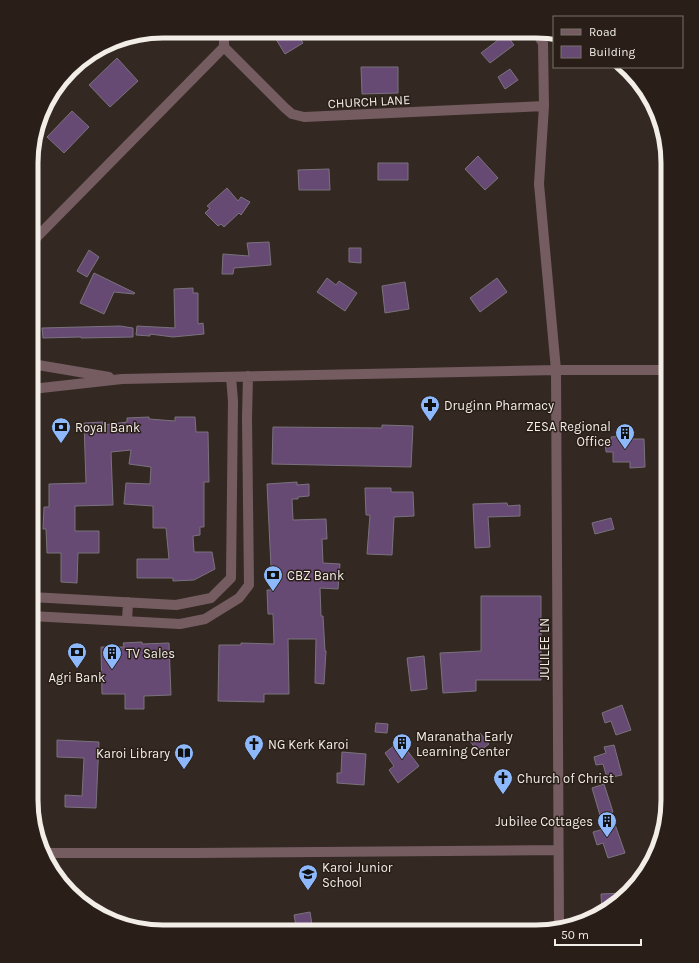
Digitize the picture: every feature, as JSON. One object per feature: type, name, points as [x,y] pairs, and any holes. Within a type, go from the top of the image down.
[{"type":"street","points":[[38,236],[224,46],[224,38]]},
{"type":"street","name":"JULILEE LN","points":[[540,38],[543,43],[544,106],[539,184],[556,370],[559,923]]},
{"type":"street","name":"CHURCH LANE","points":[[224,46],[285,108],[292,114],[304,117],[544,106]]},
{"type":"street","points":[[38,365],[122,379]]},
{"type":"street","points":[[38,388],[122,379],[556,370],[661,370]]},
{"type":"street","points":[[38,597],[176,605],[211,598],[231,578],[232,376]]},
{"type":"street","points":[[38,616],[180,624],[205,619],[239,598],[249,585],[247,418],[248,376]]},
{"type":"street","points":[[231,539],[249,539]]},
{"type":"street","points":[[127,621],[128,602]]},
{"type":"street","points":[[50,853],[558,850]]},
{"type":"building","points":[[275,38],[300,38],[303,43],[285,54]]},
{"type":"building","points":[[501,38],[509,38],[514,45],[490,63],[481,53]]},
{"type":"building","points":[[117,58],[138,81],[110,107],[89,85]]},
{"type":"building","points":[[361,67],[398,67],[398,93],[362,94]]},
{"type":"building","points":[[510,69],[518,80],[505,89],[498,77]]},
{"type":"building","points":[[72,111],[89,127],[64,153],[47,137]]},
{"type":"building","points":[[478,156],[498,178],[485,190],[465,169]]},
{"type":"building","points":[[378,163],[408,163],[408,180],[378,180]]},
{"type":"building","points":[[329,169],[330,190],[299,190],[298,170]]},
{"type":"building","points":[[227,188],[238,201],[241,197],[250,202],[241,215],[239,213],[224,227],[221,224],[218,226],[205,213],[210,208],[207,206]]},
{"type":"building","points":[[269,242],[271,265],[234,268],[233,274],[222,274],[223,254],[249,256],[247,243]]},
{"type":"building","points":[[349,248],[361,248],[361,263],[349,262]]},
{"type":"building","points":[[89,250],[99,257],[87,277],[77,271]]},
{"type":"building","points":[[94,273],[135,293],[114,292],[104,314],[80,303]]},
{"type":"building","points":[[327,278],[336,285],[339,281],[357,293],[345,311],[317,292]]},
{"type":"building","points":[[497,278],[507,292],[480,312],[470,298]]},
{"type":"building","points":[[405,282],[409,309],[385,313],[382,286]]},
{"type":"building","points":[[193,288],[193,293],[198,293],[198,324],[203,323],[204,334],[173,337],[150,334],[150,336],[136,335],[137,326],[175,328],[174,289]]},
{"type":"building","points":[[120,326],[133,328],[133,337],[43,338],[42,328]]},
{"type":"building","points":[[149,417],[149,419],[175,421],[175,417],[195,417],[196,432],[208,432],[209,482],[204,482],[204,527],[200,527],[200,535],[193,536],[194,552],[212,552],[215,569],[194,580],[173,581],[173,578],[137,578],[137,559],[169,559],[166,528],[153,528],[153,506],[124,504],[126,483],[150,484],[151,467],[129,464],[131,450],[111,452],[113,505],[75,506],[75,531],[99,531],[99,553],[78,553],[77,583],[61,582],[61,553],[47,553],[46,529],[43,529],[44,507],[49,507],[49,484],[86,483],[84,423],[103,422],[103,425],[127,422],[127,418]]},
{"type":"building","points":[[382,425],[413,426],[411,467],[272,464],[273,427],[382,428]]},
{"type":"building","name":"ZESA Regional Office","points":[[621,436],[621,439],[644,439],[645,467],[630,468],[630,462],[613,462],[613,452],[606,452],[605,440],[611,440],[611,437]]},
{"type":"building","points":[[297,482],[297,485],[309,484],[309,496],[292,499],[293,520],[326,519],[327,539],[322,539],[323,563],[340,564],[338,589],[320,588],[321,616],[323,616],[326,651],[324,684],[315,683],[316,639],[288,639],[289,694],[264,694],[264,702],[218,701],[219,645],[241,645],[241,643],[274,644],[273,614],[268,614],[267,590],[271,590],[271,567],[267,484]]},
{"type":"building","points":[[365,488],[391,488],[391,492],[413,492],[414,516],[394,517],[392,555],[367,554],[370,515],[366,515]]},
{"type":"building","points":[[507,503],[508,506],[520,505],[520,516],[488,517],[490,547],[475,548],[473,504]]},
{"type":"building","points":[[611,518],[614,529],[595,534],[592,523]]},
{"type":"building","points":[[481,596],[541,596],[541,680],[476,680],[476,691],[443,693],[440,653],[481,651]]},
{"type":"building","points":[[142,642],[142,644],[169,643],[171,695],[144,696],[144,709],[125,709],[125,694],[102,694],[101,647],[124,647],[123,643]]},
{"type":"building","points":[[424,656],[427,689],[411,691],[407,658]]},
{"type":"building","points":[[622,705],[631,730],[616,735],[611,721],[605,723],[602,713]]},
{"type":"building","points":[[376,723],[388,724],[387,733],[375,732]]},
{"type":"building","points":[[480,733],[489,744],[478,752],[470,741]]},
{"type":"building","points":[[57,740],[99,742],[96,808],[65,807],[65,795],[82,796],[84,758],[57,757]]},
{"type":"building","name":"Maranatha Early Learning Center","points":[[400,741],[419,766],[398,783],[389,770],[394,766],[385,753]]},
{"type":"building","name":"Jubilee Cottages","points":[[614,745],[622,775],[607,778],[603,764],[596,765],[594,757],[606,753],[604,747]]},
{"type":"building","points":[[342,752],[366,754],[364,785],[337,783],[337,773],[341,773]]},
{"type":"building","points":[[604,784],[613,812],[611,813],[625,853],[608,858],[603,843],[597,845],[593,832],[604,829],[592,788]]},
{"type":"building","points":[[620,893],[602,906],[601,894]]},
{"type":"building","points":[[310,912],[312,925],[296,925],[294,915]]},
{"type":"place","name":"Druginn Pharmacy","points":[[430,422]]},
{"type":"place","name":"Royal Bank","points":[[61,444]]},
{"type":"place","name":"ZESA Regional Office","points":[[625,450]]},
{"type":"place","name":"CBZ Bank","points":[[273,592]]},
{"type":"place","name":"Agri Bank","points":[[77,669]]},
{"type":"place","name":"TV Sales","points":[[112,670]]},
{"type":"place","name":"Maranatha Early Learning Center","points":[[402,760]]},
{"type":"place","name":"NG Kerk Karoi","points":[[254,761]]},
{"type":"place","name":"Karoi Library","points":[[184,770]]},
{"type":"place","name":"Church of Christ","points":[[503,795]]},
{"type":"place","name":"Jubilee Cottages","points":[[607,838]]},
{"type":"place","name":"Karoi Junior School","points":[[308,891]]}]
